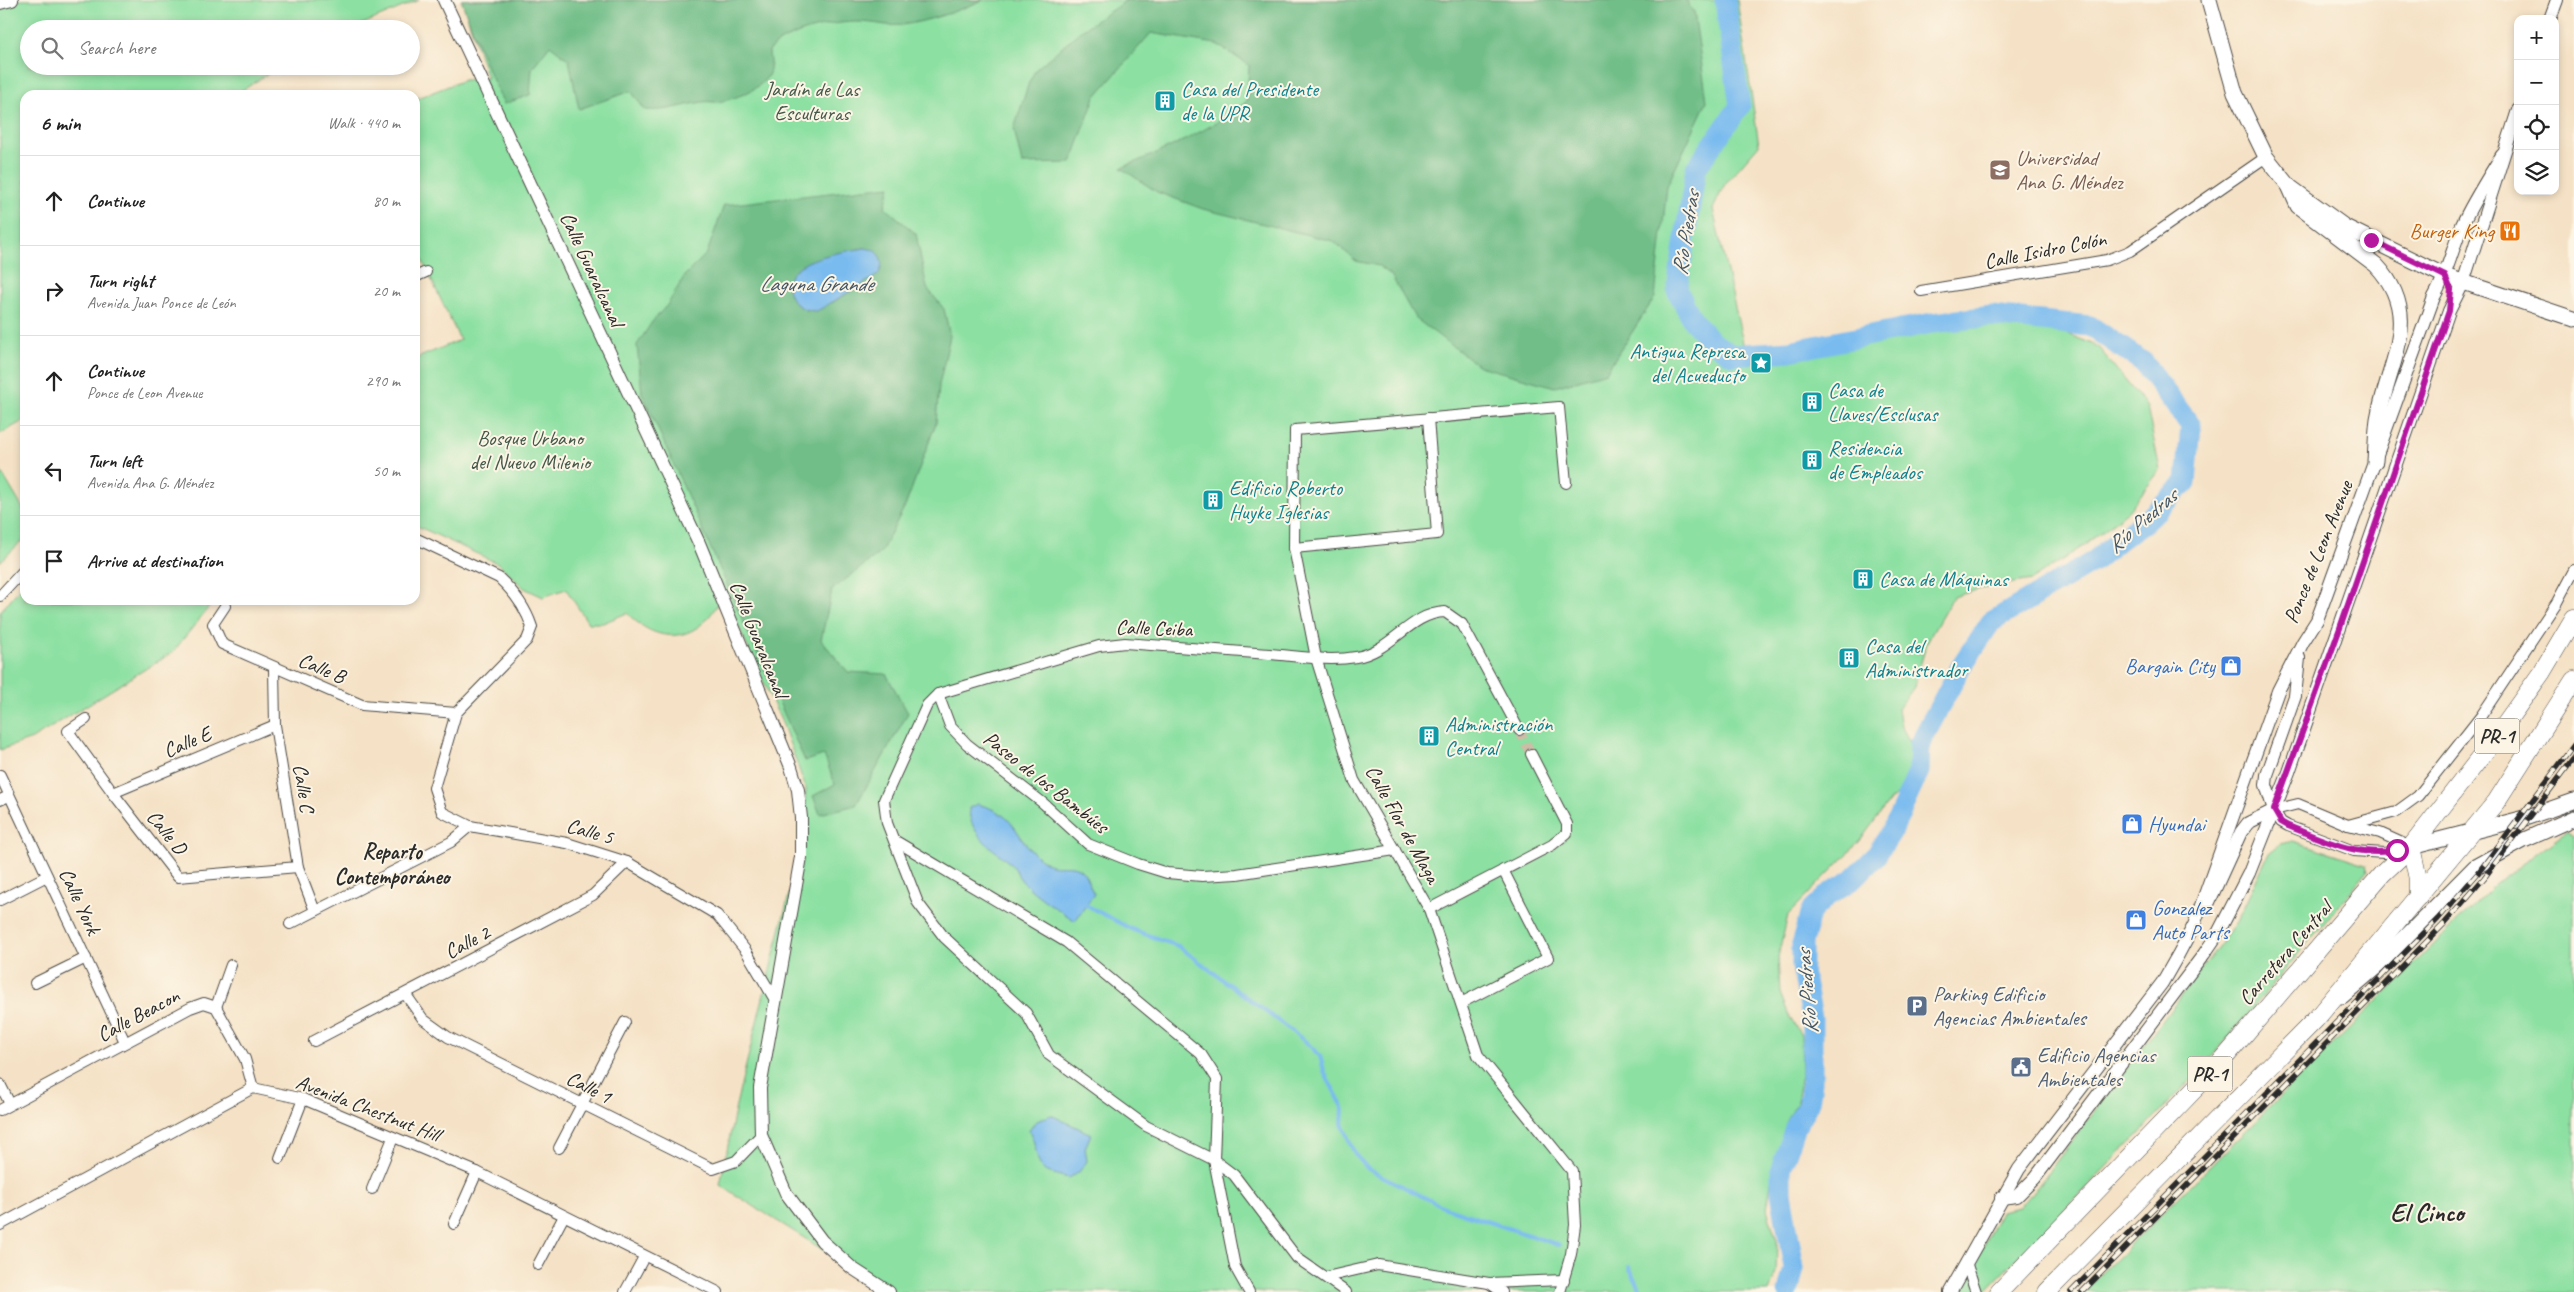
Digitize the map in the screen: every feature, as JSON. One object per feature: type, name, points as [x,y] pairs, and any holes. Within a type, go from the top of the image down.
[{"type":"highway","name":"Carretera Central","points":[[1998,1292],[2220,1063],[2382,874],[2411,847],[2511,717],[2574,618]]},
{"type":"highway","name":"PR-1","points":[[2047,1292],[2316,1019],[2474,831],[2496,802],[2574,680]]},
{"type":"highway","points":[[2411,847],[2418,879],[2418,897]]},
{"type":"main road","points":[[2209,0],[2235,93],[2266,157],[2290,187],[2345,227],[2445,276],[2574,319]]},
{"type":"main road","points":[[2290,187],[2298,206],[2358,250],[2386,276],[2398,298],[2402,316],[2398,350],[2378,420],[2375,462]]},
{"type":"main road","points":[[2411,847],[2548,811],[2574,801]]},
{"type":"main road","points":[[2316,1019],[2378,965],[2475,867],[2522,841],[2574,818]]},
{"type":"street","points":[[0,3],[12,0]]},
{"type":"street","name":"Calle Guaralcanal","points":[[444,0],[698,543],[791,767],[798,790],[801,818],[801,857],[760,1088],[761,1135],[786,1193],[822,1241],[852,1268],[889,1292]]},
{"type":"street","points":[[2551,15],[2555,1]]},
{"type":"street","name":"Ponce de Leon Avenue","points":[[2449,311],[2463,283],[2514,121]]},
{"type":"street","name":"Ponce de Leon Avenue","points":[[2194,925],[2278,691],[2317,620],[2434,297],[2445,276],[2463,225],[2482,187],[2502,155]]},
{"type":"street","name":"Calle Isidro Colón","points":[[1921,291],[2107,260],[2130,250],[2266,157]]},
{"type":"street","points":[[420,275],[426,272]]},
{"type":"street","points":[[2001,1198],[2017,1196],[2034,1178],[2213,942],[2249,873],[2340,628],[2449,311],[2451,290],[2445,276]]},
{"type":"street","points":[[1294,548],[1437,534],[1428,418],[1559,407],[1566,483]]},
{"type":"street","name":"Calle Flor de Maga","points":[[1428,418],[1295,430],[1294,548],[1316,658],[1354,780],[1429,909],[1478,1055],[1572,1171],[1576,1225],[1564,1280]]},
{"type":"street","points":[[420,540],[499,578],[509,587],[524,609],[532,627],[527,640],[456,713]]},
{"type":"street","points":[[2348,825],[2396,812],[2418,796],[2481,716],[2557,602],[2574,570]]},
{"type":"street","points":[[0,596],[20,574]]},
{"type":"street","name":"Calle B","points":[[225,606],[213,624],[222,644],[362,705],[456,713]]},
{"type":"street","name":"Calle Ceiba","points":[[938,694],[1099,646],[1125,643],[1316,658],[1363,656],[1402,634],[1417,619],[1426,615],[1445,612],[1462,624],[1519,730]]},
{"type":"street","points":[[2299,650],[2295,696],[2267,775],[2266,785],[2274,810],[2281,822],[2288,826],[2354,851],[2384,853],[2411,847]]},
{"type":"street","name":"Calle C","points":[[274,668],[275,725],[298,867],[315,911]]},
{"type":"street","points":[[938,694],[927,705],[884,800],[887,823],[918,903],[944,937],[1026,1013],[1049,1055],[1146,1126],[1214,1160],[1234,1174],[1297,1258],[1346,1292]]},
{"type":"street","name":"Paseo de los Bambúes","points":[[938,694],[950,726],[967,744],[1043,803],[1088,844],[1138,864],[1167,873],[1202,876],[1237,874],[1395,850]]},
{"type":"street","name":"Calle 5","points":[[456,713],[434,788],[442,812],[470,826],[567,843],[627,862],[717,915],[746,951],[775,1000]]},
{"type":"street","name":"Calle D","points":[[86,719],[68,731],[112,793],[178,878],[298,867]]},
{"type":"street","name":"Calle E","points":[[112,793],[275,725]]},
{"type":"street","points":[[1429,909],[1552,845],[1567,833],[1567,824],[1531,754]]},
{"type":"street","name":"Calle York","points":[[0,775],[5,798],[47,876],[125,1042]]},
{"type":"street","points":[[1950,1292],[2019,1168],[2162,983],[2194,925],[2205,910],[2241,832],[2248,823],[2274,810],[2298,804],[2348,825],[2380,833],[2411,847]]},
{"type":"street","points":[[290,924],[451,842],[470,826]]},
{"type":"street","points":[[894,840],[1066,942],[1201,1054],[1217,1079],[1214,1160],[1235,1267],[1249,1292]]},
{"type":"street","name":"Calle 2","points":[[314,1041],[406,995],[593,896],[627,862]]},
{"type":"street","points":[[1461,1003],[1548,958],[1503,870]]},
{"type":"street","points":[[0,900],[47,876]]},
{"type":"street","points":[[35,983],[86,958]]},
{"type":"street","points":[[0,1225],[253,1088],[245,1059],[216,1007],[231,965]]},
{"type":"street","name":"Calle 1","points":[[406,995],[423,1019],[448,1036],[713,1169],[736,1161],[761,1135]]},
{"type":"street","name":"Calle Beacon","points":[[0,1110],[190,1008],[204,1003],[216,1007]]},
{"type":"street","points":[[559,1148],[625,1022]]},
{"type":"street","points":[[0,1084],[10,1104]]},
{"type":"street","name":"Avenida Chestnut Hill","points":[[253,1088],[303,1099],[477,1172],[644,1257],[718,1292]]},
{"type":"street","points":[[280,1158],[303,1099]]},
{"type":"street","points":[[372,1189],[393,1138]]},
{"type":"street","points":[[454,1224],[477,1172]]},
{"type":"street","points":[[538,1265],[564,1216]]},
{"type":"street","points":[[625,1292],[644,1257]]},
{"type":"street","points":[[1966,1262],[1976,1292]]},
{"type":"street","points":[[1326,1277],[1378,1265],[1489,1283],[1564,1280],[1560,1292]]},
{"type":"street","points":[[1489,1283],[1502,1292]]},
{"type":"green space","points":[[0,0],[419,0],[372,20],[20,20],[20,75],[266,75],[243,90],[20,90],[20,423],[0,434]]},
{"type":"green space","points":[[461,0],[983,0],[943,15],[902,25],[849,22],[837,23],[799,33],[769,50],[770,70],[767,77],[755,88],[739,96],[722,101],[704,102],[668,109],[645,110],[631,91],[579,109],[569,60],[550,45],[532,68],[530,95],[504,104],[488,70]]},
{"type":"green space","points":[[462,0],[1737,0],[1759,145],[1725,184],[1713,209],[1745,352],[1760,352],[1935,319],[2025,315],[2098,347],[2147,407],[2160,470],[2129,510],[2085,545],[2031,580],[1980,589],[1953,597],[1927,642],[1914,687],[1898,709],[1901,726],[1927,772],[1890,800],[1859,842],[1788,915],[1778,957],[1780,993],[1790,1018],[1801,1035],[1802,1074],[1797,1102],[1787,1121],[1774,1163],[1767,1209],[1777,1241],[1776,1273],[1769,1292],[890,1292],[720,1185],[737,1101],[800,851],[806,789],[783,725],[723,592],[715,608],[705,621],[694,629],[681,634],[668,635],[654,632],[640,625],[627,613],[603,623],[588,623],[566,589],[543,597],[524,588],[499,564],[420,527],[420,357],[460,340],[420,256],[420,97],[464,80],[487,78]]},
{"type":"green space","points":[[1127,0],[1686,0],[1694,12],[1707,101],[1667,186],[1655,297],[1606,372],[1555,387],[1479,366],[1415,318],[1391,275],[1379,266],[1356,261],[1333,241],[1203,209],[1157,192],[1121,168],[1202,131],[1247,101],[1249,65],[1216,44],[1151,33],[1095,97],[1071,163],[1022,164],[1014,129],[1029,82],[1036,69],[1083,29]]},
{"type":"green space","points":[[890,186],[885,207],[916,234],[927,288],[944,309],[950,336],[939,385],[936,423],[906,504],[881,552],[832,590],[821,640],[848,672],[886,674],[908,713],[856,805],[820,814],[813,796],[835,784],[824,755],[805,761],[642,393],[637,345],[652,322],[668,304],[685,275],[707,253],[724,205]],"holes":[[[865,248],[857,287],[833,302],[807,311],[794,300],[788,284],[854,250]]]},
{"type":"green space","points":[[0,470],[20,504],[20,543],[0,562]]},
{"type":"green space","points":[[20,588],[20,605],[211,605],[173,652],[32,739],[0,750],[0,612]]},
{"type":"green space","points":[[2566,831],[2574,836],[2574,1292],[2083,1292],[2493,886]]},
{"type":"green space","points":[[2293,841],[2366,864],[2368,871],[2198,1073],[1984,1292],[1960,1292],[2001,1211],[2019,1207],[2038,1186],[2236,923],[2269,853],[2280,844]]},
{"type":"water","name":"Laguna Grande","points":[[865,248],[876,250],[880,257],[882,265],[878,275],[817,311],[802,308],[793,300],[788,284],[792,274],[801,266],[827,255]]},
{"type":"water","points":[[977,804],[1002,815],[1016,829],[1027,846],[1045,862],[1054,866],[1075,867],[1084,873],[1094,894],[1075,921],[1028,887],[1020,879],[1014,867],[978,834],[970,818],[969,808]]},
{"type":"water","points":[[1051,1115],[1091,1134],[1085,1148],[1087,1161],[1079,1172],[1069,1178],[1045,1171],[1042,1168],[1039,1164],[1029,1131],[1035,1122]]},
{"type":"waterway","name":"Río Piedras","points":[[1725,0],[1740,106],[1696,168],[1677,290],[1693,321],[1712,342],[1732,355],[1789,351],[1932,323],[1992,316],[2090,326],[2143,362],[2191,426],[2186,482],[2146,521],[2120,539],[2094,561],[1991,622],[1961,667],[1920,743],[1919,771],[1892,831],[1875,857],[1853,879],[1829,894],[1811,911],[1802,942],[1802,966],[1812,1018],[1812,1082],[1809,1102],[1795,1128],[1781,1169],[1781,1193],[1794,1268],[1788,1292]]},
{"type":"waterway","points":[[1086,905],[1131,929],[1178,946],[1305,1041],[1320,1056],[1325,1074],[1343,1107],[1342,1124],[1355,1154],[1368,1169],[1444,1207],[1559,1245]]},
{"type":"waterway","points":[[1629,1267],[1642,1292]]},
{"type":"tunnel","points":[[1519,730],[1531,754]]},
{"type":"railway","points":[[2071,1292],[2438,919],[2478,873],[2574,745]]},
{"type":"railway","points":[[2082,1292],[2444,924],[2484,878],[2574,758]]},
{"type":"place","name":"Casa del Presidente de la UPR","points":[[1165,101]]},
{"type":"place","name":"Universidad Ana G. Méndez","points":[[2000,170]]},
{"type":"place","name":"Burger King","points":[[2510,231]]},
{"type":"place","name":"Antigua Represa del Acueducto","points":[[1761,363]]},
{"type":"place","name":"Casa de Llaves/Esclusas","points":[[1812,402]]},
{"type":"place","name":"Residencia de Empleados","points":[[1812,460]]},
{"type":"place","name":"Edificio Roberto Huyke Iglesias","points":[[1213,500]]},
{"type":"place","name":"Casa de Máquinas","points":[[1863,579]]},
{"type":"place","name":"Casa del Administrador","points":[[1849,658]]},
{"type":"place","name":"Bargain City","points":[[2231,666]]},
{"type":"place","name":"Administración Central","points":[[1429,736]]},
{"type":"place","name":"Hyundai","points":[[2132,824]]},
{"type":"place","name":"Gonzalez Auto Parts","points":[[2136,920]]},
{"type":"place","name":"Parking Edificio Agencias Ambientales","points":[[1917,1006]]},
{"type":"place","name":"Edificio Agencias Ambientales","points":[[2021,1067]]},
{"type":"district","name":"Reparto Contemporáneo","points":[[392,864]]},
{"type":"district","name":"El Cinco","points":[[2427,1212]]},
{"type":"route","points":[[2371,240],[2445,276],[2451,290],[2449,311],[2340,628],[2274,810],[2281,822],[2288,826],[2354,851],[2384,853],[2397,850]]},
{"type":"park label","name":"Jardín de Las Esculturas","points":[[812,101]]},
{"type":"park label","name":"Bosque Urbano del Nuevo Milenio","points":[[530,450]]}]
